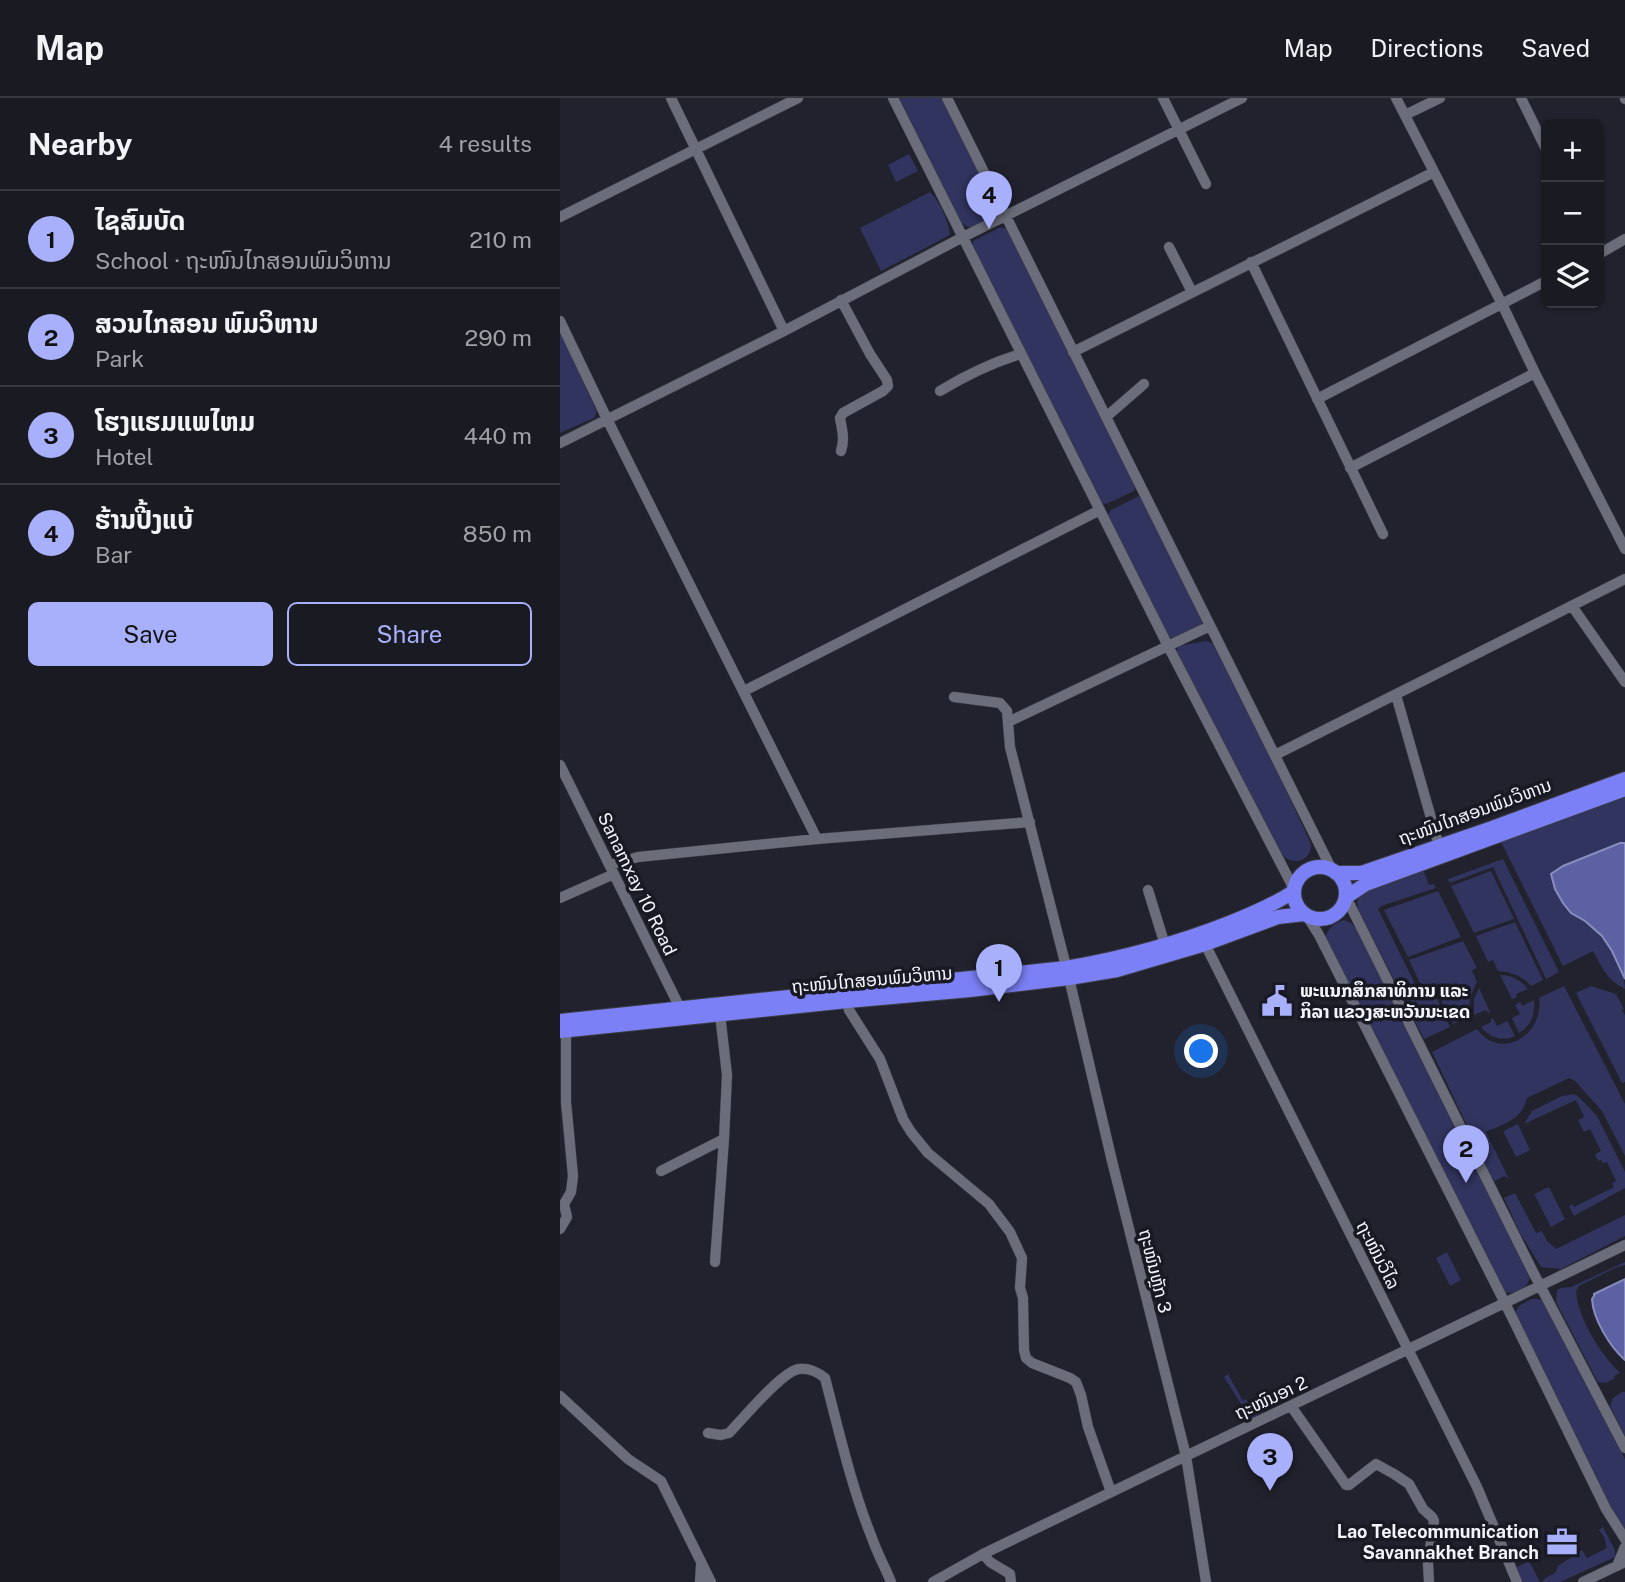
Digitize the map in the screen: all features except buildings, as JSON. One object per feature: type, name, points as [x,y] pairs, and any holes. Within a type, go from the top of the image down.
[{"type":"highway","name":"ຖະໜົນໄກສອນພົມວິຫານ","points":[[1346,897],[1366,884],[1433,852],[1625,779]]},
{"type":"highway","name":"ຖະໜົນໄກສອນພົມວິຫານ","points":[[1334,871],[1361,873],[1625,789]]},
{"type":"highway","points":[[1322,867],[1334,871],[1344,884],[1346,897],[1340,910],[1332,916],[1317,919],[1306,915],[1297,906],[1294,891],[1300,876],[1308,870],[1322,867]]},
{"type":"highway","name":"ຖະໜົນໄກສອນພົມວິຫານ","points":[[1068,973],[1201,934],[1273,905],[1294,891]]},
{"type":"highway","name":"ຖະໜົນໄກສອນພົມວິຫານ","points":[[562,1027],[1117,970],[1205,944],[1278,917],[1306,915]]},
{"type":"highway","name":"ຖະໜົນໄກສອນພົມວິຫານ","points":[[680,1013],[720,1014],[847,1001],[922,989]]},
{"type":"street","points":[[671,98],[784,331]]},
{"type":"street","points":[[560,217],[798,98]]},
{"type":"street","points":[[893,98],[1020,354],[1294,891]]},
{"type":"street","points":[[947,98],[1334,871]]},
{"type":"street","points":[[1163,98],[1206,184]]},
{"type":"street","points":[[560,443],[1242,98]]},
{"type":"street","points":[[1396,98],[1625,549]]},
{"type":"street","points":[[1405,115],[1440,98]]},
{"type":"street","points":[[1521,98],[1541,139]]},
{"type":"street","points":[[1073,352],[1434,172]]},
{"type":"street","points":[[1604,251],[1625,239]]},
{"type":"street","points":[[1169,247],[1192,292]]},
{"type":"street","points":[[1251,262],[1383,534]]},
{"type":"street","points":[[1317,399],[1541,284]]},
{"type":"street","points":[[841,300],[888,386],[843,413],[840,418],[844,435],[841,451]]},
{"type":"street","points":[[560,321],[817,839]]},
{"type":"street","points":[[940,391],[991,363],[1020,354]]},
{"type":"street","points":[[1350,468],[1535,373]]},
{"type":"street","points":[[1106,418],[1144,384]]},
{"type":"street","points":[[744,691],[1100,510]]},
{"type":"street","points":[[1275,755],[1625,579]]},
{"type":"street","points":[[1572,606],[1625,681]]},
{"type":"street","points":[[954,697],[1000,703],[1005,707],[1008,722],[1210,626]]},
{"type":"street","points":[[1396,695],[1433,852]]},
{"type":"street","name":"ຖະໜົນຫຼັກ 3","points":[[1008,722],[1010,747],[1068,973],[1185,1456],[1206,1582]]},
{"type":"street","name":"Sanamxay 10 Road","points":[[560,765],[680,1013]]},
{"type":"street","points":[[560,898],[638,857],[1030,822]]},
{"type":"street","points":[[1148,890],[1164,945]]},
{"type":"street","points":[[1346,897],[1625,1448]]},
{"type":"street","points":[[1306,915],[1319,935],[1505,1303],[1606,1509],[1625,1539]]},
{"type":"street","name":"ຖະໜົນວິໄລ","points":[[1205,944],[1477,1487],[1517,1582]]},
{"type":"street","points":[[847,1001],[849,1010],[880,1059],[903,1119],[911,1132],[928,1153],[989,1204],[1010,1232],[1022,1258],[1020,1293],[1023,1298],[1026,1358],[1076,1382],[1088,1427],[1111,1492]]},
{"type":"street","points":[[715,1262],[727,1075],[720,1014]]},
{"type":"street","points":[[560,1229],[567,1217],[564,1204],[571,1192],[573,1176],[562,1027]]},
{"type":"street","points":[[661,1171],[724,1139]]},
{"type":"street","name":"ຖະໜົນອາ 2","points":[[933,1582],[1111,1492],[1625,1245]]},
{"type":"street","points":[[708,1433],[729,1433],[778,1381],[793,1371],[799,1369],[818,1372],[825,1378],[863,1512],[891,1582]]},
{"type":"street","points":[[560,1396],[628,1459],[660,1481],[711,1582]]},
{"type":"street","points":[[1291,1406],[1346,1485],[1376,1464],[1412,1488],[1434,1521],[1428,1564],[1429,1582]]},
{"type":"street","points":[[1583,1582],[1622,1565],[1625,1548]]},
{"type":"street","points":[[984,1555],[990,1562],[1010,1574],[1012,1582]]},
{"type":"street","points":[[700,1582],[701,1564]]},
{"type":"shaded area","points":[[899,98],[943,98],[999,210],[998,214],[972,227],[961,223]]},
{"type":"shaded area","points":[[909,154],[918,171],[896,182],[888,165]]},
{"type":"shaded area","points":[[930,192],[943,212],[950,235],[881,271],[860,228]]},
{"type":"shaded area","points":[[998,228],[1010,231],[1136,486],[1134,491],[1106,504],[1101,503],[973,246],[973,241]]},
{"type":"shaded area","points":[[560,332],[597,412],[594,418],[560,433]]},
{"type":"shaded area","points":[[1139,496],[1203,620],[1201,625],[1175,639],[1168,637],[1108,515],[1111,510]]},
{"type":"shaded area","points":[[1206,641],[1214,644],[1308,837],[1310,850],[1301,860],[1292,861],[1283,856],[1177,655],[1179,646]]},
{"type":"shaded area","points":[[1625,794],[1625,843],[1563,866],[1551,875],[1569,911],[1594,929],[1613,952],[1622,971],[1625,989],[1609,977],[1593,951],[1563,966],[1500,840]]},
{"type":"shaded area","points":[[1625,843],[1625,979],[1602,936],[1571,913],[1563,903],[1551,874],[1563,866]]},
{"type":"shaded area","points":[[1503,859],[1559,972],[1546,979],[1493,867],[1450,883],[1448,879]]},
{"type":"shaded area","points":[[1423,869],[1429,885],[1434,884],[1436,888],[1378,909],[1416,986],[1435,995],[1450,1027],[1424,1039],[1358,909],[1357,902],[1362,891]]},
{"type":"shaded area","points":[[1491,871],[1514,919],[1474,933],[1451,886]]},
{"type":"shaded area","points":[[1438,891],[1461,937],[1408,957],[1384,910]]},
{"type":"shaded area","points":[[1344,920],[1357,929],[1530,1274],[1528,1283],[1521,1289],[1503,1292],[1325,938],[1332,926]]},
{"type":"shaded area","points":[[1515,922],[1543,980],[1531,986],[1516,975],[1498,971],[1493,960],[1488,962],[1476,936]]},
{"type":"shaded area","points":[[1463,941],[1477,968],[1472,970],[1477,982],[1470,999],[1471,1016],[1453,1024],[1436,990],[1420,983],[1409,960]]},
{"type":"shaded area","points":[[1500,975],[1516,979],[1528,989],[1516,994],[1517,997],[1512,999]]},
{"type":"shaded area","points":[[1564,986],[1625,1104],[1625,1156],[1602,1111],[1575,1081],[1569,1078],[1527,1098],[1517,1116],[1486,1132],[1509,1179],[1504,1176],[1495,1181],[1432,1052],[1477,1029],[1486,1038],[1497,1043],[1519,1040],[1535,1023],[1539,1012],[1539,998]]},
{"type":"shaded area","points":[[1591,986],[1616,994],[1624,1009],[1625,1082],[1622,1083],[1576,993]]},
{"type":"shaded area","points":[[1479,988],[1490,1012],[1486,1010],[1474,1015],[1474,999]]},
{"type":"shaded area","points":[[1534,1000],[1532,1019],[1519,1033],[1512,1018],[1520,1014],[1515,1005],[1520,1002],[1522,1006]]},
{"type":"shaded area","points":[[1493,1018],[1497,1026],[1507,1021],[1515,1036],[1501,1038],[1484,1031],[1481,1027]]},
{"type":"shaded area","points":[[1574,1094],[1597,1116],[1625,1172],[1625,1188],[1574,1216],[1569,1206],[1572,1204],[1574,1207],[1614,1187],[1612,1183],[1616,1181],[1607,1162],[1598,1161],[1595,1154],[1601,1151],[1590,1129],[1584,1132],[1578,1120],[1584,1117],[1576,1100],[1524,1124],[1532,1111],[1562,1096]]},
{"type":"shaded area","points":[[1518,1124],[1530,1150],[1516,1157],[1503,1131]]},
{"type":"shaded area","points":[[1549,1187],[1565,1219],[1551,1227],[1534,1194]]},
{"type":"shaded area","points":[[1515,1193],[1536,1233],[1542,1231],[1547,1241],[1556,1249],[1625,1215],[1625,1236],[1561,1269],[1541,1267],[1520,1233],[1504,1198]]},
{"type":"shaded area","points":[[1447,1252],[1461,1280],[1450,1286],[1436,1258]]},
{"type":"shaded area","points":[[1625,1262],[1625,1265],[1579,1286],[1576,1291],[1581,1313],[1591,1335],[1620,1373],[1606,1383],[1598,1382],[1556,1302],[1557,1290],[1571,1287]]},
{"type":"shaded area","points":[[1625,1279],[1625,1360],[1603,1332],[1595,1315],[1592,1299],[1594,1294]]},
{"type":"shaded area","points":[[1532,1299],[1543,1301],[1625,1459],[1625,1535],[1516,1319],[1517,1309]]},
{"type":"shaded area","points":[[1228,1374],[1243,1401],[1246,1399],[1248,1402],[1257,1397],[1265,1418],[1253,1423],[1224,1377]]},
{"type":"shaded area","points":[[1625,1392],[1625,1438],[1610,1406],[1613,1398]]},
{"type":"shaded area","points":[[1603,1527],[1615,1550],[1615,1557],[1560,1582],[1542,1582],[1555,1573],[1558,1566],[1582,1550],[1587,1558],[1607,1548],[1599,1530]]},
{"type":"shaded area","points":[[1529,1561],[1540,1582],[1522,1582],[1517,1567]]},
{"type":"place","name":"ຮ້ານປີ້ງແບ້","points":[[989,229]]},
{"type":"place","name":"ພະແນກສຶກສາທິການ ແລະ ກິລາ ແຂວງສະຫວັນນະເຂດ","points":[[1277,1001]]},
{"type":"place","name":"ໄຊສົມບັດ","points":[[999,1002]]},
{"type":"place","name":"ສວນໄກສອນ ພົມວິຫານ","points":[[1466,1183]]},
{"type":"place","name":"ໂຮງແຮມແພໄຫມ","points":[[1270,1491]]},
{"type":"place","name":"Lao Telecommunication Savannakhet Branch","points":[[1562,1542]]}]
